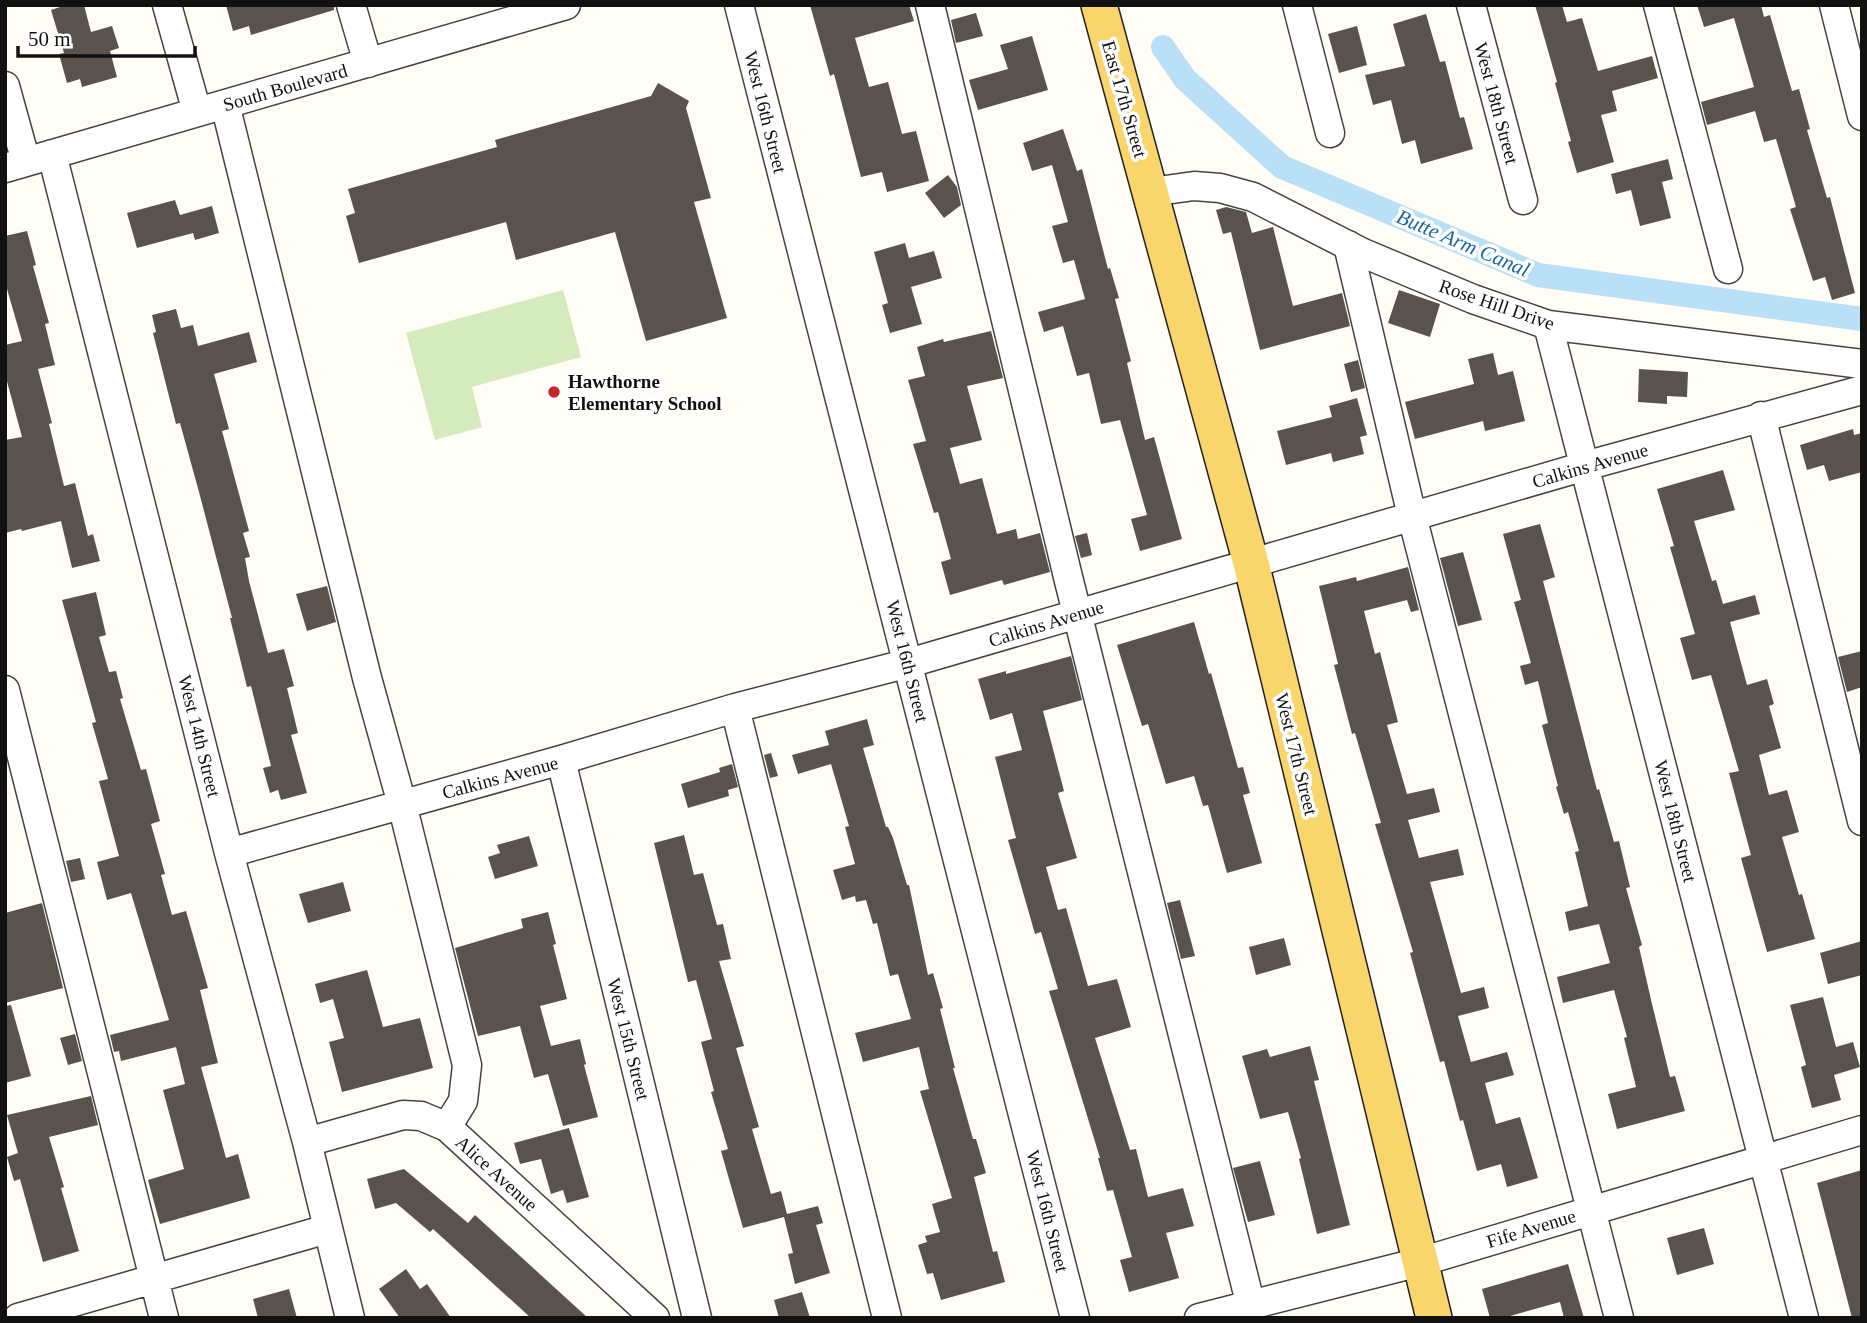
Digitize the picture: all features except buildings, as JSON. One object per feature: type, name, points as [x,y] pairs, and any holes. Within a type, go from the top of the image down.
[{"type":"main road","name":"East 17th Street","points":[[1099,5],[1151,192]]},
{"type":"main road","name":"West 17th Street","points":[[1151,192],[1251,562],[1434,1318]]},
{"type":"street","points":[[167,5],[197,112]]},
{"type":"street","points":[[351,5],[368,63]]},
{"type":"street","name":"South Boulevard","points":[[28,162],[368,63],[535,9],[566,5]]},
{"type":"street","name":"West 16th Street","points":[[739,5],[1075,1318]]},
{"type":"street","points":[[930,5],[1077,614],[1252,1311]]},
{"type":"street","points":[[1297,5],[1330,133]]},
{"type":"street","name":"West 18th Street","points":[[1471,5],[1523,200]]},
{"type":"street","points":[[1658,5],[1728,269]]},
{"type":"street","points":[[1834,5],[1862,117]]},
{"type":"street","name":"West 14th Street","points":[[5,86],[229,853],[307,1142],[350,1318]]},
{"type":"street","points":[[225,104],[367,678],[402,804],[467,1065],[463,1101],[447,1127]]},
{"type":"street","name":"Rose Hill Drive","points":[[1151,192],[1194,186],[1220,188],[1253,197],[1422,279],[1548,325],[1862,364]]},
{"type":"street","points":[[1348,245],[1412,516],[1619,1318]]},
{"type":"street","name":"West 18th Street","points":[[1548,325],[1804,1318]]},
{"type":"street","name":"Calkins Avenue","points":[[229,853],[735,708],[909,663],[1585,466],[1862,390]]},
{"type":"street","points":[[1761,416],[1862,821]]},
{"type":"street","points":[[5,690],[164,1318]]},
{"type":"street","points":[[735,708],[887,1318]]},
{"type":"street","name":"West 15th Street","points":[[561,760],[698,1318]]},
{"type":"street","name":"Alice Avenue","points":[[307,1142],[403,1115],[421,1116],[447,1127],[655,1318]]},
{"type":"street","name":"Fife Avenue","points":[[1199,1318],[1252,1311],[1862,1130]]},
{"type":"street","points":[[18,1318],[327,1229]]},
{"type":"green space","points":[[563,290],[581,357],[472,387],[482,427],[435,440],[406,333]]},
{"type":"waterway","name":"Butte Arm Canal","points":[[1163,47],[1185,79],[1282,167],[1538,275],[1862,319]]},
{"type":"place","name":"Hawthorne Elementary School","points":[[554,392]]}]
